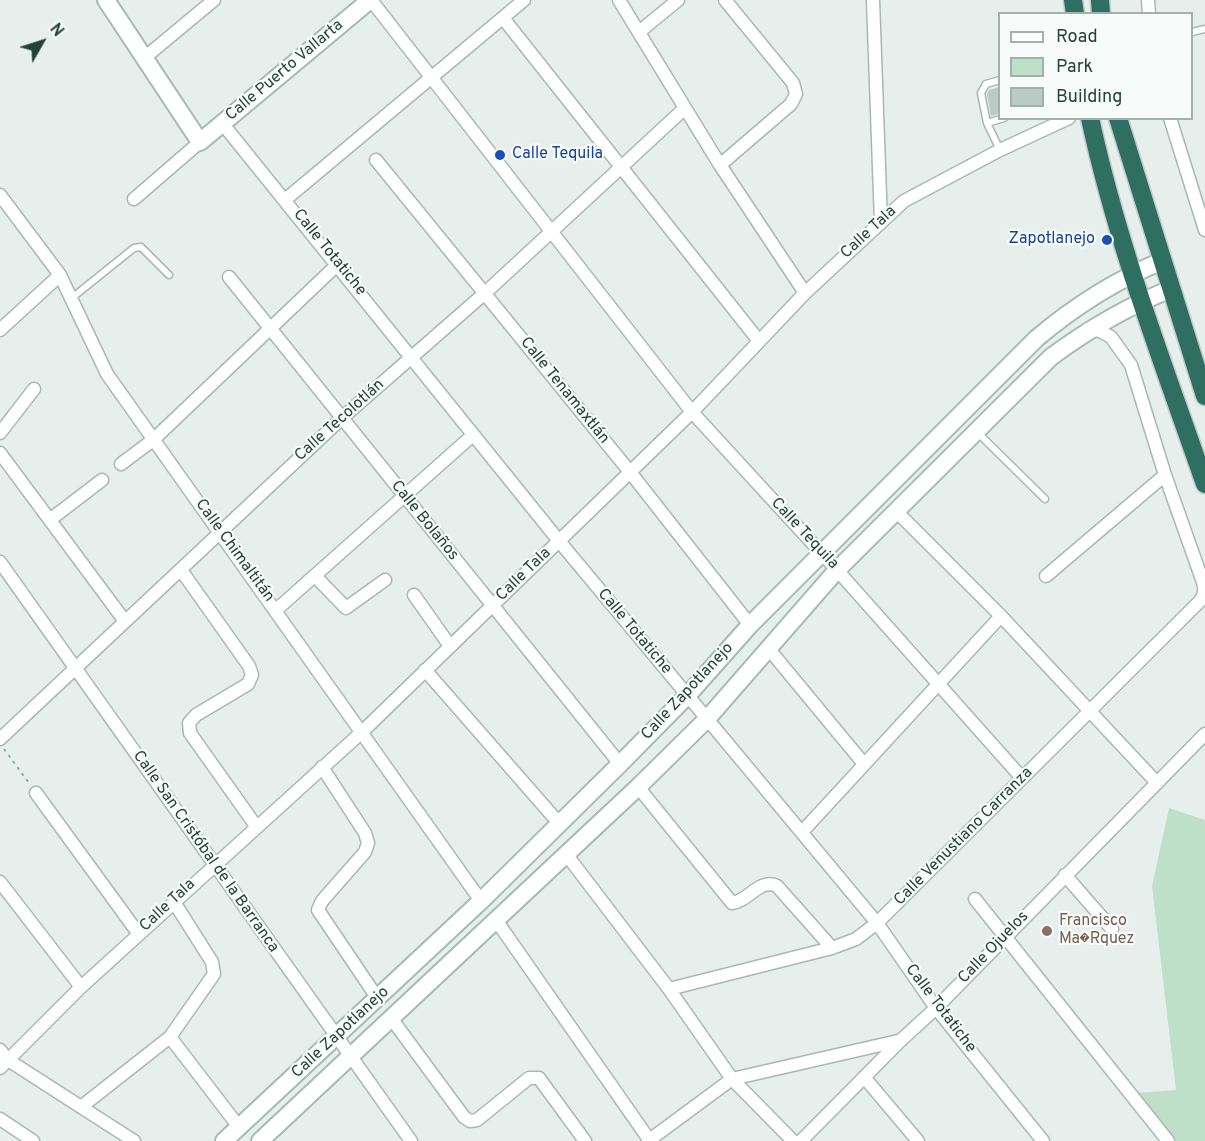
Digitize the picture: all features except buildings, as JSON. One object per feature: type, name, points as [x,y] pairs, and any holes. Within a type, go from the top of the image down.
[{"type":"highway","points":[[1090,120],[1108,200],[1131,274],[1205,484]]},
{"type":"highway","points":[[1119,120],[1205,396]]},
{"type":"street","points":[[106,0],[200,142],[134,199]]},
{"type":"street","points":[[143,59],[214,0]]},
{"type":"street","name":"Calle Tequila","points":[[370,0],[692,412],[837,570],[1022,778]]},
{"type":"street","name":"Calle Puerto Vallarta","points":[[200,142],[370,0]]},
{"type":"street","points":[[286,200],[524,0]]},
{"type":"street","points":[[619,0],[720,165],[805,293]]},
{"type":"street","points":[[639,33],[678,0]]},
{"type":"street","points":[[720,165],[791,104],[796,94],[793,83],[725,0]]},
{"type":"street","points":[[873,0],[881,223]]},
{"type":"street","points":[[503,18],[759,341]]},
{"type":"street","name":"Calle Tecolotlán","points":[[0,741],[124,620],[181,570],[342,418],[485,293],[685,108]]},
{"type":"street","name":"Calle Tala","points":[[4,1064],[138,933],[363,731],[692,412],[805,293],[881,223],[918,191],[1062,120]]},
{"type":"street","points":[[1171,120],[1205,230]]},
{"type":"street","name":"Calle Totatiche","points":[[222,123],[338,264],[559,541],[877,923],[936,1008],[1043,1141]]},
{"type":"street","name":"Calle Tenamaxtlán","points":[[376,160],[630,472],[750,626]]},
{"type":"street","name":"Calle Chimaltitán","points":[[0,195],[60,275],[73,297],[107,374],[363,731],[481,901]]},
{"type":"street","name":"Calle Zapotlanejo","points":[[224,1141],[481,901],[558,822],[620,764],[687,696],[750,626],[1037,338],[1063,316],[1131,274],[1162,261]]},
{"type":"street","points":[[121,464],[153,440],[338,264]]},
{"type":"street","points":[[0,330],[60,275]]},
{"type":"street","name":"Calle Bolaños","points":[[229,277],[620,764]]},
{"type":"street","name":"Calle Zapotlanejo","points":[[260,1141],[638,787],[707,719],[837,570],[1051,357],[1088,329],[1140,301],[1171,289]]},
{"type":"street","points":[[1088,329],[1100,331],[1111,337],[1131,365],[1165,475],[1204,585],[1204,594]]},
{"type":"street","points":[[0,432],[34,389]]},
{"type":"street","points":[[276,610],[473,435]]},
{"type":"street","points":[[0,453],[124,620]]},
{"type":"street","points":[[1046,576],[1165,475]]},
{"type":"street","points":[[51,519],[102,480]]},
{"type":"street","points":[[896,511],[1001,616],[1157,783]]},
{"type":"street","name":"Calle San Cristóbal de la Barranca","points":[[0,562],[411,1141]]},
{"type":"street","points":[[181,570],[249,666],[252,675],[248,684],[195,715],[189,723],[190,733],[256,825]]},
{"type":"street","points":[[315,576],[346,608],[385,580]]},
{"type":"street","name":"Calle Venustiano Carranza","points":[[669,989],[831,948],[856,939],[877,923],[1200,601],[1204,594]]},
{"type":"street","points":[[414,595],[450,646]]},
{"type":"street","points":[[801,832],[1001,616]]},
{"type":"street","points":[[768,648],[864,764]]},
{"type":"street","points":[[425,670],[558,822]]},
{"type":"street","name":"Calle Ojuelos","points":[[649,1141],[732,1079],[900,1041],[936,1008],[1004,936],[1205,734]]},
{"type":"street","points":[[322,767],[365,833],[368,843],[365,852],[322,901],[318,909],[378,999]]},
{"type":"street","points":[[638,787],[732,903],[739,902],[763,885],[771,883],[777,886],[831,948]]},
{"type":"street","points":[[36,793],[138,933]]},
{"type":"street","points":[[566,854],[669,989],[732,1079],[793,1141]]},
{"type":"street","points":[[1065,875],[1112,929]]},
{"type":"street","points":[[0,882],[81,987]]},
{"type":"street","points":[[975,899],[1168,1141]]},
{"type":"street","points":[[81,1107],[170,1037],[214,974],[212,962],[174,902]]},
{"type":"street","points":[[496,920],[649,1141]]},
{"type":"street","points":[[392,1018],[464,1117],[470,1121],[477,1120],[530,1078],[539,1078],[585,1141]]},
{"type":"street","points":[[170,1037],[239,1128]]},
{"type":"street","points":[[801,1141],[900,1041]]},
{"type":"street","points":[[0,1050],[4,1064],[81,1107],[134,1141]]},
{"type":"street","points":[[864,1077],[918,1141]]},
{"type":"street","points":[[0,1119],[33,1141]]},
{"type":"lane","points":[[998,80],[982,88],[987,123],[1000,150]]},
{"type":"lane","points":[[987,123],[998,120]]},
{"type":"lane","points":[[73,297],[134,248],[141,247],[169,275]]},
{"type":"lane","points":[[976,431],[1045,499]]},
{"type":"path","points":[[0,741],[36,793]]},
{"type":"green space","points":[[1169,808],[1205,820],[1205,1141],[1176,1141],[1137,1093],[1176,1090],[1152,886]]},
{"type":"place","name":"Calle Tequila","points":[[500,155]]},
{"type":"place","name":"Zapotlanejo","points":[[1107,240]]},
{"type":"place","name":"Francisco Ma�Rquez","points":[[1047,931]]}]
